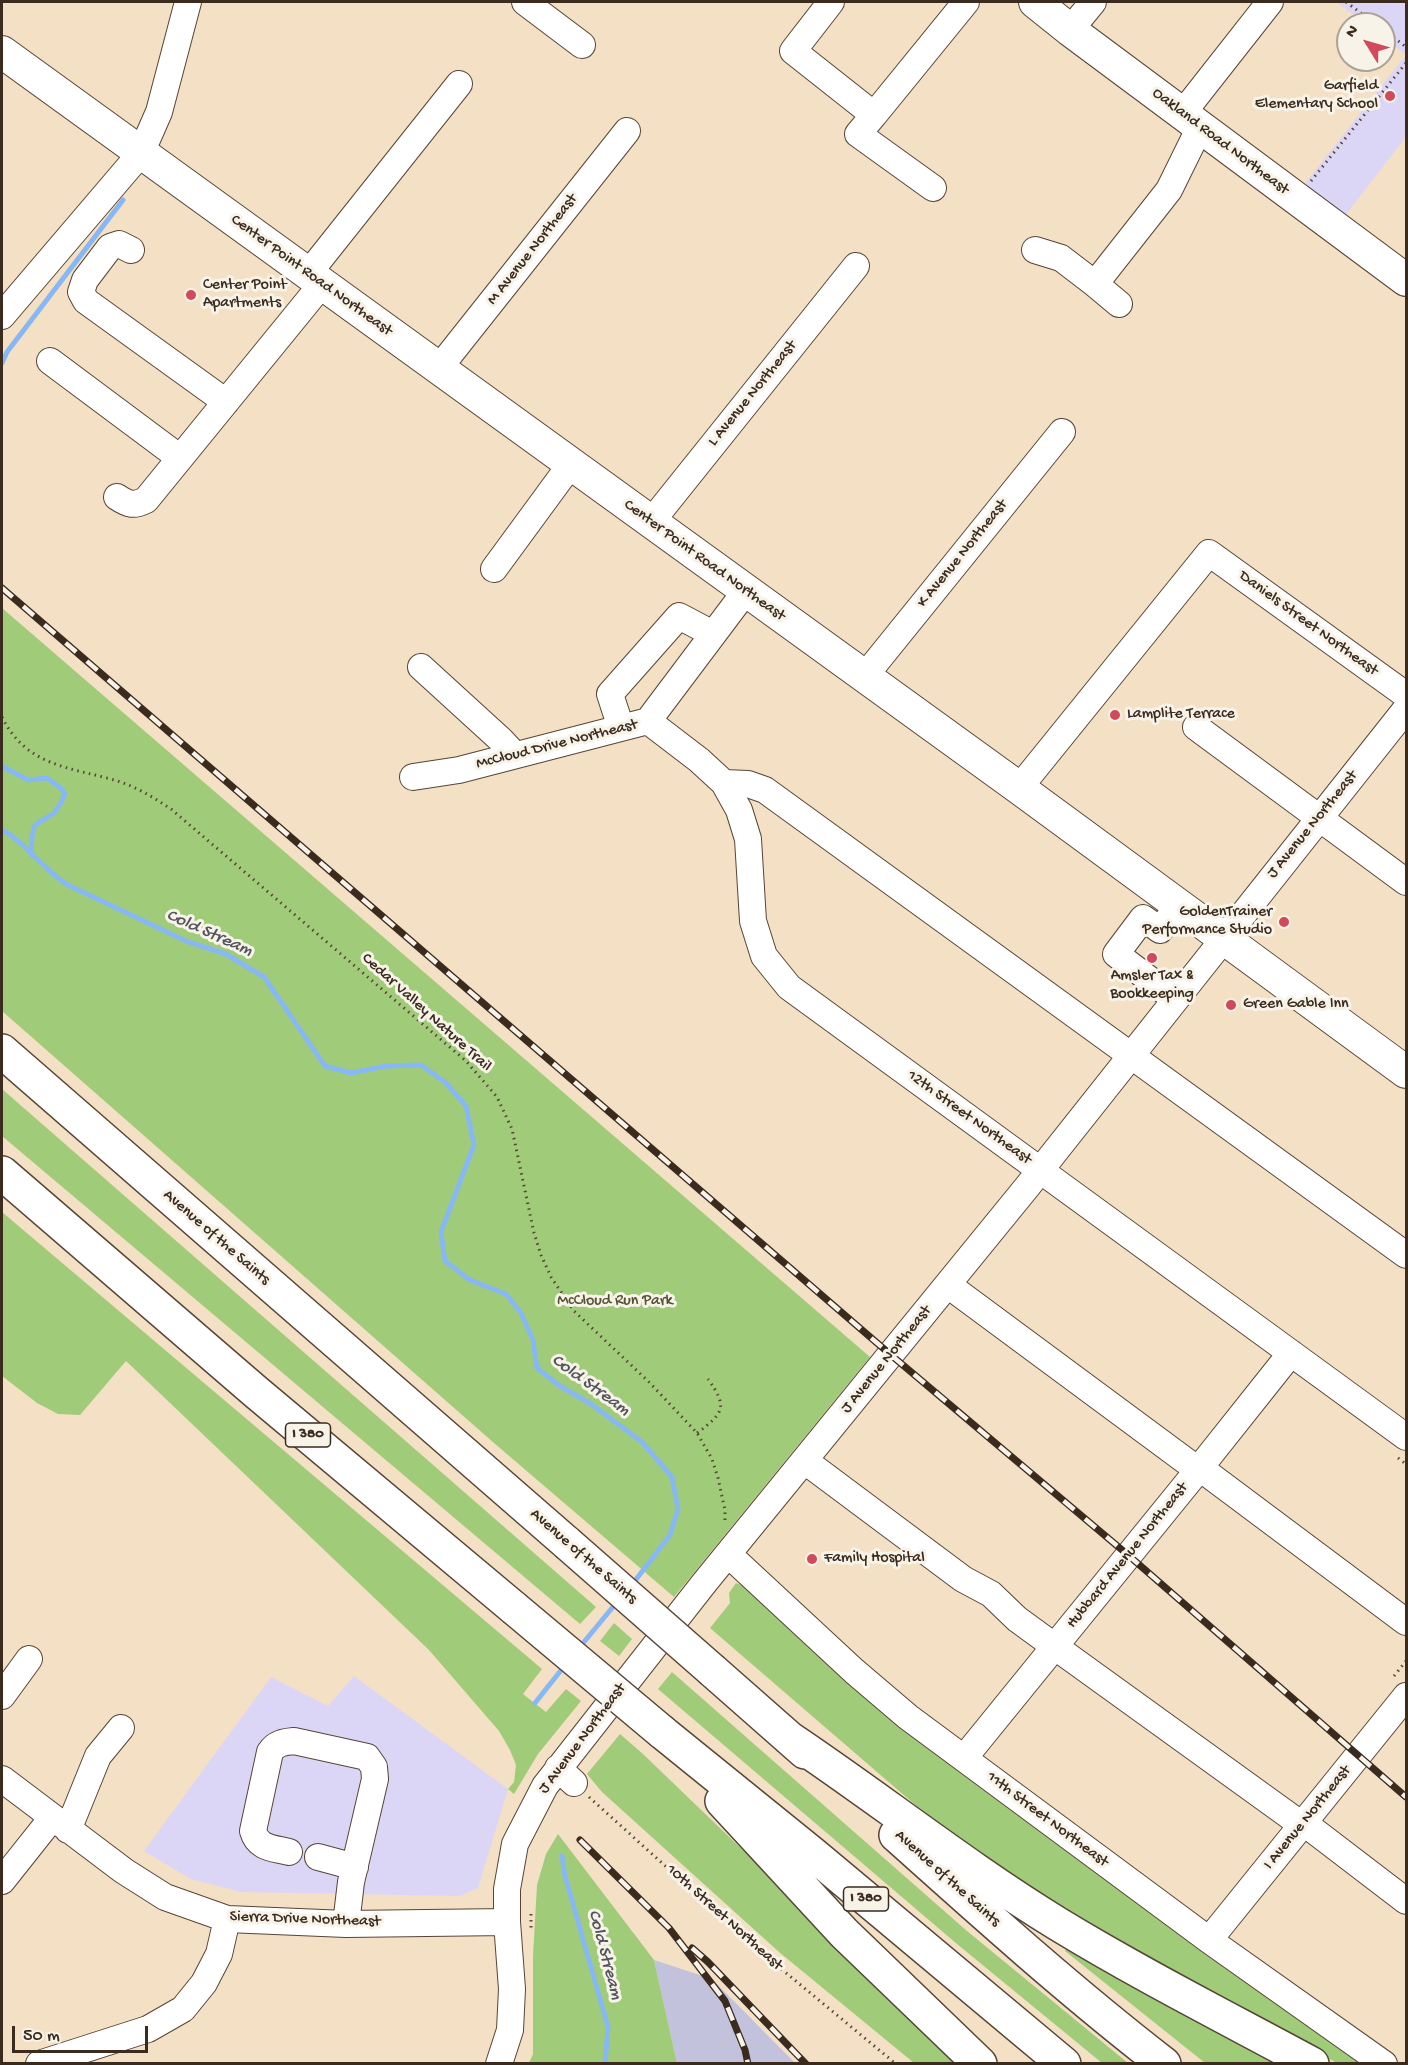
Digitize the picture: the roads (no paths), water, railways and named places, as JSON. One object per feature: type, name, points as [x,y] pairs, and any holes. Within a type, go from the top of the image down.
[{"type":"highway","points":[[2,1046],[32,1077]]},
{"type":"highway","name":"Avenue of the Saints","points":[[2,1051],[713,1671],[982,1911],[1096,2010],[1164,2064]]},
{"type":"highway","name":"I 380","points":[[2,1173],[256,1392],[664,1734],[814,1855],[1064,2064]]},
{"type":"highway","points":[[664,1734],[735,1816],[844,1933],[980,2064]]},
{"type":"highway","points":[[789,1738],[856,1783],[1009,1893],[1058,1924],[1312,2064]]},
{"type":"main road","name":"Oakland Road Northeast","points":[[1035,2],[1191,121],[1407,280]]},
{"type":"main road","name":"Center Point Road Northeast","points":[[2,52],[745,592],[1019,788],[1222,939],[1407,1072]]},
{"type":"street","points":[[2,316],[141,153],[159,112],[188,2]]},
{"type":"street","points":[[525,2],[582,45]]},
{"type":"street","points":[[831,2],[793,51],[874,115]]},
{"type":"street","points":[[933,188],[858,134],[966,2]]},
{"type":"street","points":[[1070,30],[1093,2]]},
{"type":"street","points":[[1095,285],[1170,190],[1191,121],[1270,2]]},
{"type":"street","points":[[117,497],[128,504],[136,505],[146,500],[226,402],[459,84]]},
{"type":"street","name":"M Avenue Northeast","points":[[439,368],[627,131]]},
{"type":"street","points":[[131,250],[119,244],[110,247],[85,280],[81,292],[86,301],[226,402]]},
{"type":"street","points":[[1035,250],[1061,258],[1119,304]]},
{"type":"street","name":"L Avenue Northeast","points":[[651,522],[856,266]]},
{"type":"street","points":[[50,361],[180,458]]},
{"type":"street","name":"K Avenue Northeast","points":[[864,677],[1062,432]]},
{"type":"street","points":[[494,569],[571,464]]},
{"type":"street","name":"Daniels Street Northeast","points":[[1019,788],[1209,553],[1407,695]]},
{"type":"street","name":"McCloud Drive Northeast","points":[[413,777],[459,770],[648,721],[745,592]]},
{"type":"street","points":[[621,728],[610,694],[679,616],[713,634]]},
{"type":"street","points":[[422,667],[515,755]]},
{"type":"street","name":"J Avenue Northeast","points":[[499,2064],[510,2030],[512,1989],[507,1888],[515,1844],[535,1802],[566,1776],[728,1554],[948,1285],[1407,709]]},
{"type":"street","name":"12th Street Northeast","points":[[648,721],[699,760],[724,783],[739,810],[748,839],[753,921],[764,956],[789,987],[1407,1437]]},
{"type":"street","points":[[1196,727],[1407,882]]},
{"type":"street","points":[[724,783],[748,784],[765,790],[1407,1255]]},
{"type":"street","points":[[1175,999],[1116,954],[1143,918],[1160,930],[1178,906]]},
{"type":"street","points":[[948,1285],[1407,1622]]},
{"type":"street","name":"Hubbard Avenue Northeast","points":[[964,1758],[1291,1353]]},
{"type":"street","points":[[805,1461],[963,1579],[991,1594],[1017,1619],[1407,1901]]},
{"type":"street","name":"11th Street Northeast","points":[[728,1554],[854,1671],[908,1717],[1209,1940],[1383,2064]]},
{"type":"street","points":[[2,1696],[29,1659]]},
{"type":"street","name":"I Avenue Northeast","points":[[1209,1940],[1407,1696]]},
{"type":"street","points":[[2,1881],[60,1824],[98,1756],[121,1728]]},
{"type":"street","points":[[289,1852],[262,1846],[255,1839],[253,1831],[270,1752],[277,1744],[294,1741],[366,1757],[374,1767],[375,1779],[355,1867],[346,1923]]},
{"type":"street","name":"Sierra Drive Northeast","points":[[2,1779],[124,1871],[165,1897],[227,1920],[346,1923],[507,1922]]},
{"type":"street","points":[[318,1857],[355,1867]]},
{"type":"street","points":[[39,2064],[148,2029],[183,2009],[204,1983],[219,1954],[227,1920]]},
{"type":"waterway","points":[[2,363],[7,352],[123,200]]},
{"type":"waterway","points":[[2,766],[28,780],[47,778],[65,794],[53,813],[35,825],[31,855]]},
{"type":"waterway","name":"Cold Stream","points":[[2,830],[11,835],[68,885],[186,941],[226,954],[264,977],[325,1066],[351,1073],[386,1066],[421,1065],[446,1083],[466,1106],[474,1145],[441,1232],[445,1261],[470,1280],[506,1294],[521,1313],[533,1340],[537,1368],[642,1442],[672,1477],[678,1509],[670,1535],[631,1586]]},
{"type":"waterway","name":"Cold Stream","points":[[579,1648],[617,1602]]},
{"type":"waterway","name":"Cold Stream","points":[[535,1703],[566,1664]]},
{"type":"waterway","name":"Cold Stream","points":[[562,1856],[565,1876],[608,2027],[605,2064]]},
{"type":"railway","points":[[2,588],[891,1355],[1128,1555],[1406,1797]]},
{"type":"railway","points":[[580,1840],[669,1928],[725,2001],[745,2050],[748,2064]]},
{"type":"railway","points":[[692,1948],[806,2064]]},
{"type":"place","name":"Garfield Elementary School","points":[[1390,96]]},
{"type":"place","name":"Center Point Apartments","points":[[191,295]]},
{"type":"place","name":"Lamplite Terrace","points":[[1115,715]]},
{"type":"place","name":"GoldenTrainer Performance Studio","points":[[1284,922]]},
{"type":"place","name":"Amsler Tax & Bookkeeping","points":[[1152,958]]},
{"type":"place","name":"Green Gable Inn","points":[[1231,1005]]},
{"type":"place","name":"Family Hospital","points":[[812,1559]]},
{"type":"park label","name":"McCloud Run Park","points":[[615,1302]]}]
